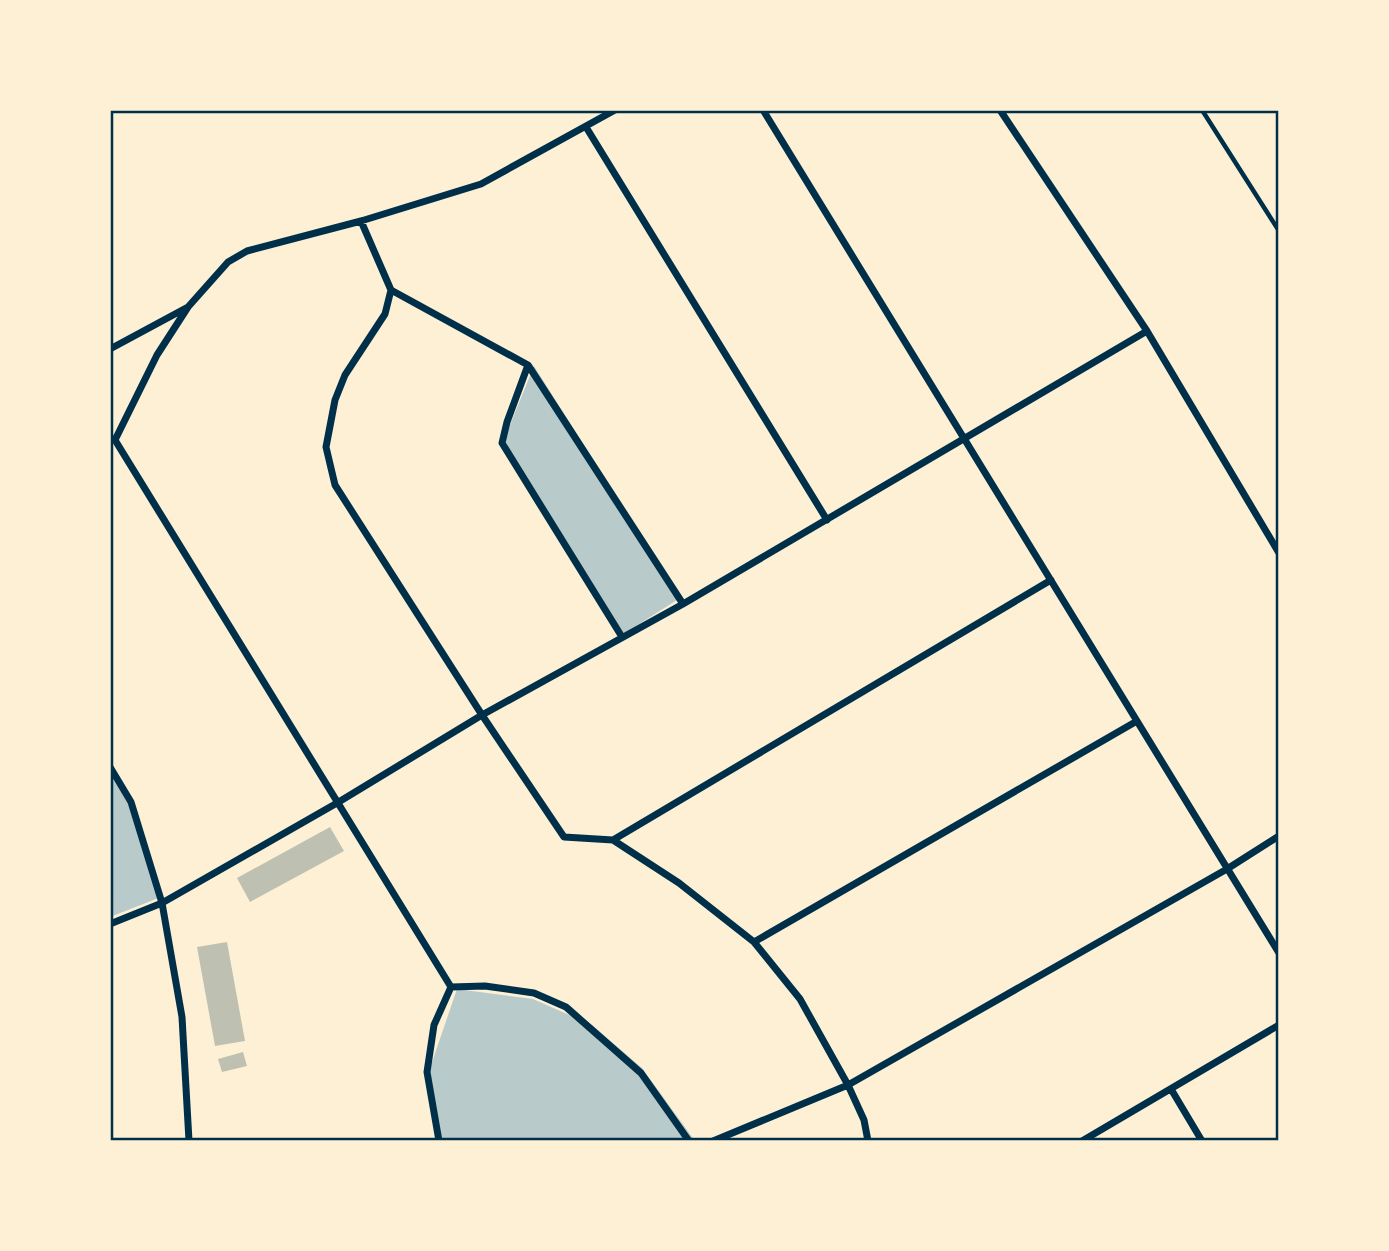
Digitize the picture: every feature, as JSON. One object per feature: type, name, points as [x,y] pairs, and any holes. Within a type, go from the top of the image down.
[{"type":"street","points":[[451,987],[113,439],[158,355],[188,307],[228,262],[247,251],[361,221],[481,184],[615,110]]},
{"type":"street","points":[[763,110],[1279,953]]},
{"type":"street","points":[[1000,110],[1147,331],[1279,553]]},
{"type":"street","points":[[586,127],[827,520]]},
{"type":"street","points":[[361,221],[391,290],[385,314],[339,387],[326,447],[335,485],[482,715],[564,837],[613,840],[679,883],[754,942],[800,999],[848,1085],[864,1120],[868,1141]]},
{"type":"street","points":[[391,290],[528,365],[683,604]]},
{"type":"street","points":[[110,349],[188,307]]},
{"type":"street","points":[[110,924],[162,903],[337,803],[482,715],[683,604],[1147,331]]},
{"type":"street","points":[[528,365],[502,443],[622,637]]},
{"type":"street","points":[[613,840],[1051,580]]},
{"type":"street","points":[[754,942],[1137,721]]},
{"type":"street","points":[[110,766],[131,803],[162,903],[182,1017],[189,1141]]},
{"type":"street","points":[[713,1141],[848,1085],[1227,869],[1279,836]]},
{"type":"street","points":[[451,987],[485,986],[534,993],[566,1007],[641,1073],[689,1141]]},
{"type":"street","points":[[439,1141],[427,1072],[434,1025],[451,987]]},
{"type":"street","points":[[1083,1141],[1279,1025]]},
{"type":"street","points":[[1171,1089],[1202,1141]]},
{"type":"path","points":[[1202,110],[1279,231]]},
{"type":"shaded area","points":[[534,366],[680,598],[622,635],[503,442]]},
{"type":"shaded area","points":[[110,775],[128,803],[161,897],[110,917]]},
{"type":"shaded area","points":[[457,989],[533,999],[592,1025],[642,1068],[695,1141],[442,1141],[429,1071]]},
{"type":"building","points":[[330,827],[344,851],[250,902],[237,878]]},
{"type":"building","points":[[227,942],[245,1041],[215,1046],[197,947]]},
{"type":"building","points":[[243,1052],[247,1066],[222,1072],[218,1059]]}]
